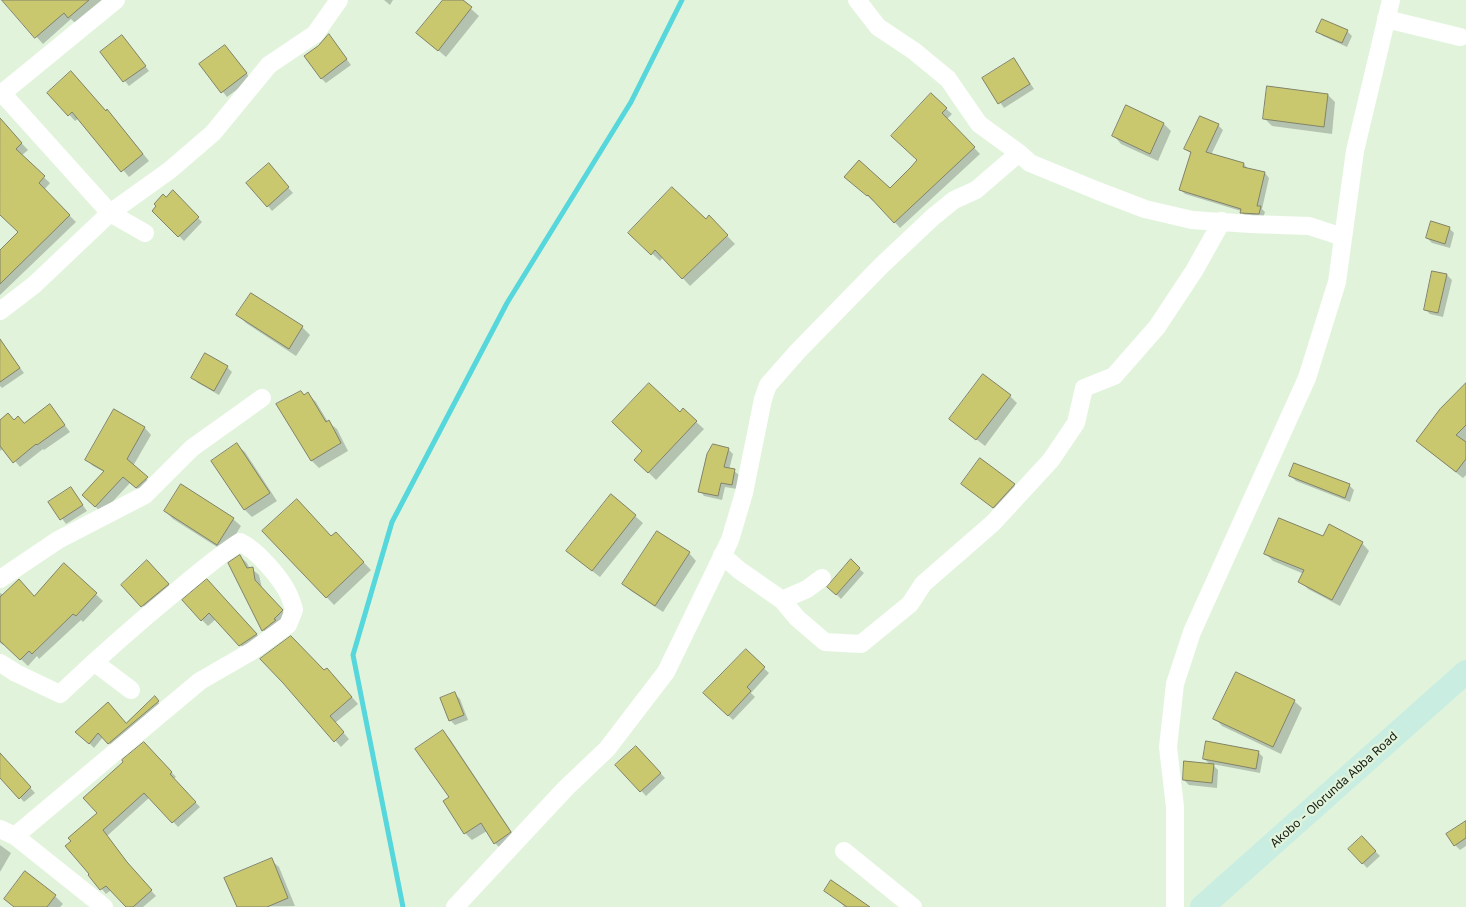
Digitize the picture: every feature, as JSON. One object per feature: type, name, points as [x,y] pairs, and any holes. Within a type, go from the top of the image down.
[{"type":"main road","name":"Akobo - Olorunda Abba Road","points":[[1202,907],[1466,672]]},
{"type":"street","points":[[116,0],[1,94],[110,213],[145,234]]},
{"type":"street","points":[[0,311],[34,285],[110,213],[170,170],[213,133],[269,65],[315,34],[339,0]]},
{"type":"street","points":[[857,0],[878,27],[914,51],[948,79],[979,124],[1030,163],[1145,209],[1192,220],[1309,226],[1343,236]]},
{"type":"street","points":[[1174,907],[1175,807],[1168,747],[1175,684],[1192,632],[1307,378],[1337,282],[1355,151],[1391,0]]},
{"type":"street","points":[[1386,19],[1460,37]]},
{"type":"street","points":[[455,907],[566,788],[607,750],[666,672],[730,540],[744,493],[763,400],[768,385],[798,351],[882,265],[933,217],[954,200],[976,190],[1019,153]]},
{"type":"street","points":[[722,556],[782,600],[797,618],[825,642],[860,644],[910,604],[923,584],[993,523],[1051,460],[1076,423],[1084,388],[1114,376],[1157,326],[1194,272],[1222,221]]},
{"type":"street","points":[[0,579],[58,540],[145,495],[192,448],[262,398]]},
{"type":"street","points":[[0,663],[16,673],[60,694],[94,662],[216,559],[240,542],[248,546],[272,570],[289,594],[294,610],[288,625],[252,651],[200,681],[8,833],[104,907]]},
{"type":"street","points":[[782,600],[807,589],[822,578]]},
{"type":"street","points":[[94,662],[131,690]]},
{"type":"street","points":[[844,851],[913,907]]},
{"type":"building","points":[[2,0],[89,0],[68,18],[64,13],[35,38]]},
{"type":"building","points":[[443,0],[463,0],[472,7],[438,51],[416,33]]},
{"type":"building","points":[[1322,19],[1348,30],[1342,43],[1316,32]]},
{"type":"building","points":[[329,34],[347,59],[321,79],[304,56],[318,46]]},
{"type":"building","points":[[122,35],[146,66],[123,82],[100,52]]},
{"type":"building","points":[[225,45],[247,73],[221,93],[199,64]]},
{"type":"building","points":[[1014,58],[1030,84],[998,104],[982,78]]},
{"type":"building","points":[[71,71],[106,111],[107,109],[143,154],[121,172],[72,112],[68,116],[47,93]]},
{"type":"building","points":[[1267,86],[1328,94],[1324,127],[1263,119]]},
{"type":"building","points":[[931,93],[947,108],[942,113],[975,147],[894,223],[868,195],[844,177],[859,160],[890,188],[917,160],[891,136]]},
{"type":"building","points":[[1126,105],[1164,123],[1150,154],[1112,136]]},
{"type":"building","points":[[1200,116],[1219,124],[1206,152],[1244,163],[1243,167],[1265,172],[1257,206],[1261,206],[1259,214],[1240,213],[1241,209],[1179,190],[1191,152],[1184,149]]},
{"type":"building","points":[[0,118],[22,143],[16,149],[45,176],[39,183],[70,215],[0,284],[0,250],[18,232],[0,215]]},
{"type":"building","points":[[269,163],[289,187],[267,207],[246,183]]},
{"type":"building","points":[[672,187],[706,219],[709,215],[728,235],[682,279],[655,250],[651,255],[628,233]]},
{"type":"building","points":[[173,190],[199,217],[178,237],[152,211],[156,206],[154,204],[163,194],[166,197]]},
{"type":"building","points":[[1431,221],[1450,227],[1445,244],[1426,238]]},
{"type":"building","points":[[1432,271],[1447,274],[1438,313],[1424,310]]},
{"type":"building","points":[[251,293],[303,326],[289,349],[236,315]]},
{"type":"building","points":[[0,339],[20,368],[0,382]]},
{"type":"building","points":[[205,353],[228,366],[214,391],[191,378]]},
{"type":"building","points":[[983,374],[1011,395],[976,440],[949,419]]},
{"type":"building","points":[[649,383],[680,412],[683,408],[697,421],[648,473],[634,460],[642,451],[612,422]]},
{"type":"building","points":[[1466,383],[1466,425],[1456,435],[1466,442],[1466,459],[1456,472],[1416,441],[1440,409]]},
{"type":"building","points":[[301,391],[304,395],[308,392],[326,422],[329,420],[341,443],[311,461],[276,404]]},
{"type":"building","points":[[50,404],[65,425],[36,444],[13,463],[0,446],[0,420],[8,413],[14,420],[18,416],[24,423]]},
{"type":"building","points":[[114,409],[145,427],[127,459],[148,477],[136,488],[123,477],[95,507],[82,495],[104,471],[85,460]]},
{"type":"building","points":[[237,443],[270,493],[244,510],[211,461]]},
{"type":"building","points":[[713,444],[729,448],[724,467],[735,469],[732,485],[721,483],[718,496],[698,492],[707,454]]},
{"type":"building","points":[[980,458],[1015,484],[993,508],[961,484]]},
{"type":"building","points":[[1294,463],[1350,484],[1345,498],[1289,476]]},
{"type":"building","points":[[181,484],[234,518],[217,545],[164,511]]},
{"type":"building","points":[[71,487],[83,505],[60,520],[48,502]]},
{"type":"building","points":[[611,494],[636,515],[592,571],[566,551]]},
{"type":"building","points":[[297,499],[331,536],[336,532],[364,562],[326,598],[262,531]]},
{"type":"building","points":[[1279,518],[1323,536],[1329,524],[1363,542],[1332,600],[1298,582],[1304,570],[1264,554]]},
{"type":"building","points":[[657,531],[690,552],[655,606],[622,584]]},
{"type":"building","points":[[240,555],[247,568],[253,567],[255,580],[283,610],[274,619],[276,620],[262,631],[228,563]]},
{"type":"building","points":[[851,559],[860,568],[836,595],[827,587]]},
{"type":"building","points":[[147,560],[169,584],[141,607],[121,585]]},
{"type":"building","points":[[64,563],[97,593],[76,616],[73,614],[32,654],[29,651],[20,660],[0,641],[0,597],[19,579],[34,596]]},
{"type":"building","points":[[207,579],[257,634],[239,646],[209,613],[201,621],[182,600]]},
{"type":"building","points":[[291,636],[324,670],[327,668],[352,697],[330,716],[344,732],[334,742],[260,659]]},
{"type":"building","points":[[746,649],[765,667],[747,687],[751,691],[728,716],[703,693]]},
{"type":"building","points":[[1236,672],[1295,700],[1273,747],[1213,719]]},
{"type":"building","points":[[455,692],[464,715],[449,721],[440,698]]},
{"type":"building","points":[[155,696],[159,701],[108,744],[98,733],[89,744],[75,732],[108,702],[126,723]]},
{"type":"building","points":[[443,730],[511,832],[494,844],[481,823],[464,834],[443,801],[449,797],[415,749]]},
{"type":"building","points":[[1206,741],[1259,751],[1256,769],[1203,759]]},
{"type":"building","points":[[144,742],[172,772],[170,774],[196,802],[172,823],[144,793],[103,830],[127,862],[152,890],[133,907],[126,907],[106,886],[100,890],[65,846],[71,841],[68,838],[97,813],[83,798],[123,762],[122,760]]},
{"type":"building","points":[[636,746],[661,773],[640,792],[615,765]]},
{"type":"building","points":[[0,753],[31,787],[19,799],[0,778]]},
{"type":"building","points":[[1184,761],[1214,764],[1212,783],[1183,780]]},
{"type":"building","points":[[1466,821],[1466,838],[1454,846],[1446,834]]},
{"type":"building","points":[[1362,836],[1376,851],[1362,864],[1348,849]]},
{"type":"building","points":[[272,858],[288,898],[267,907],[237,907],[224,878]]},
{"type":"building","points":[[25,871],[56,895],[47,907],[14,907],[4,899]]},
{"type":"building","points":[[831,880],[870,907],[847,907],[824,891]]},
{"type":"waterway","points":[[403,907],[353,655],[392,522],[507,303],[631,102],[682,0]]}]
